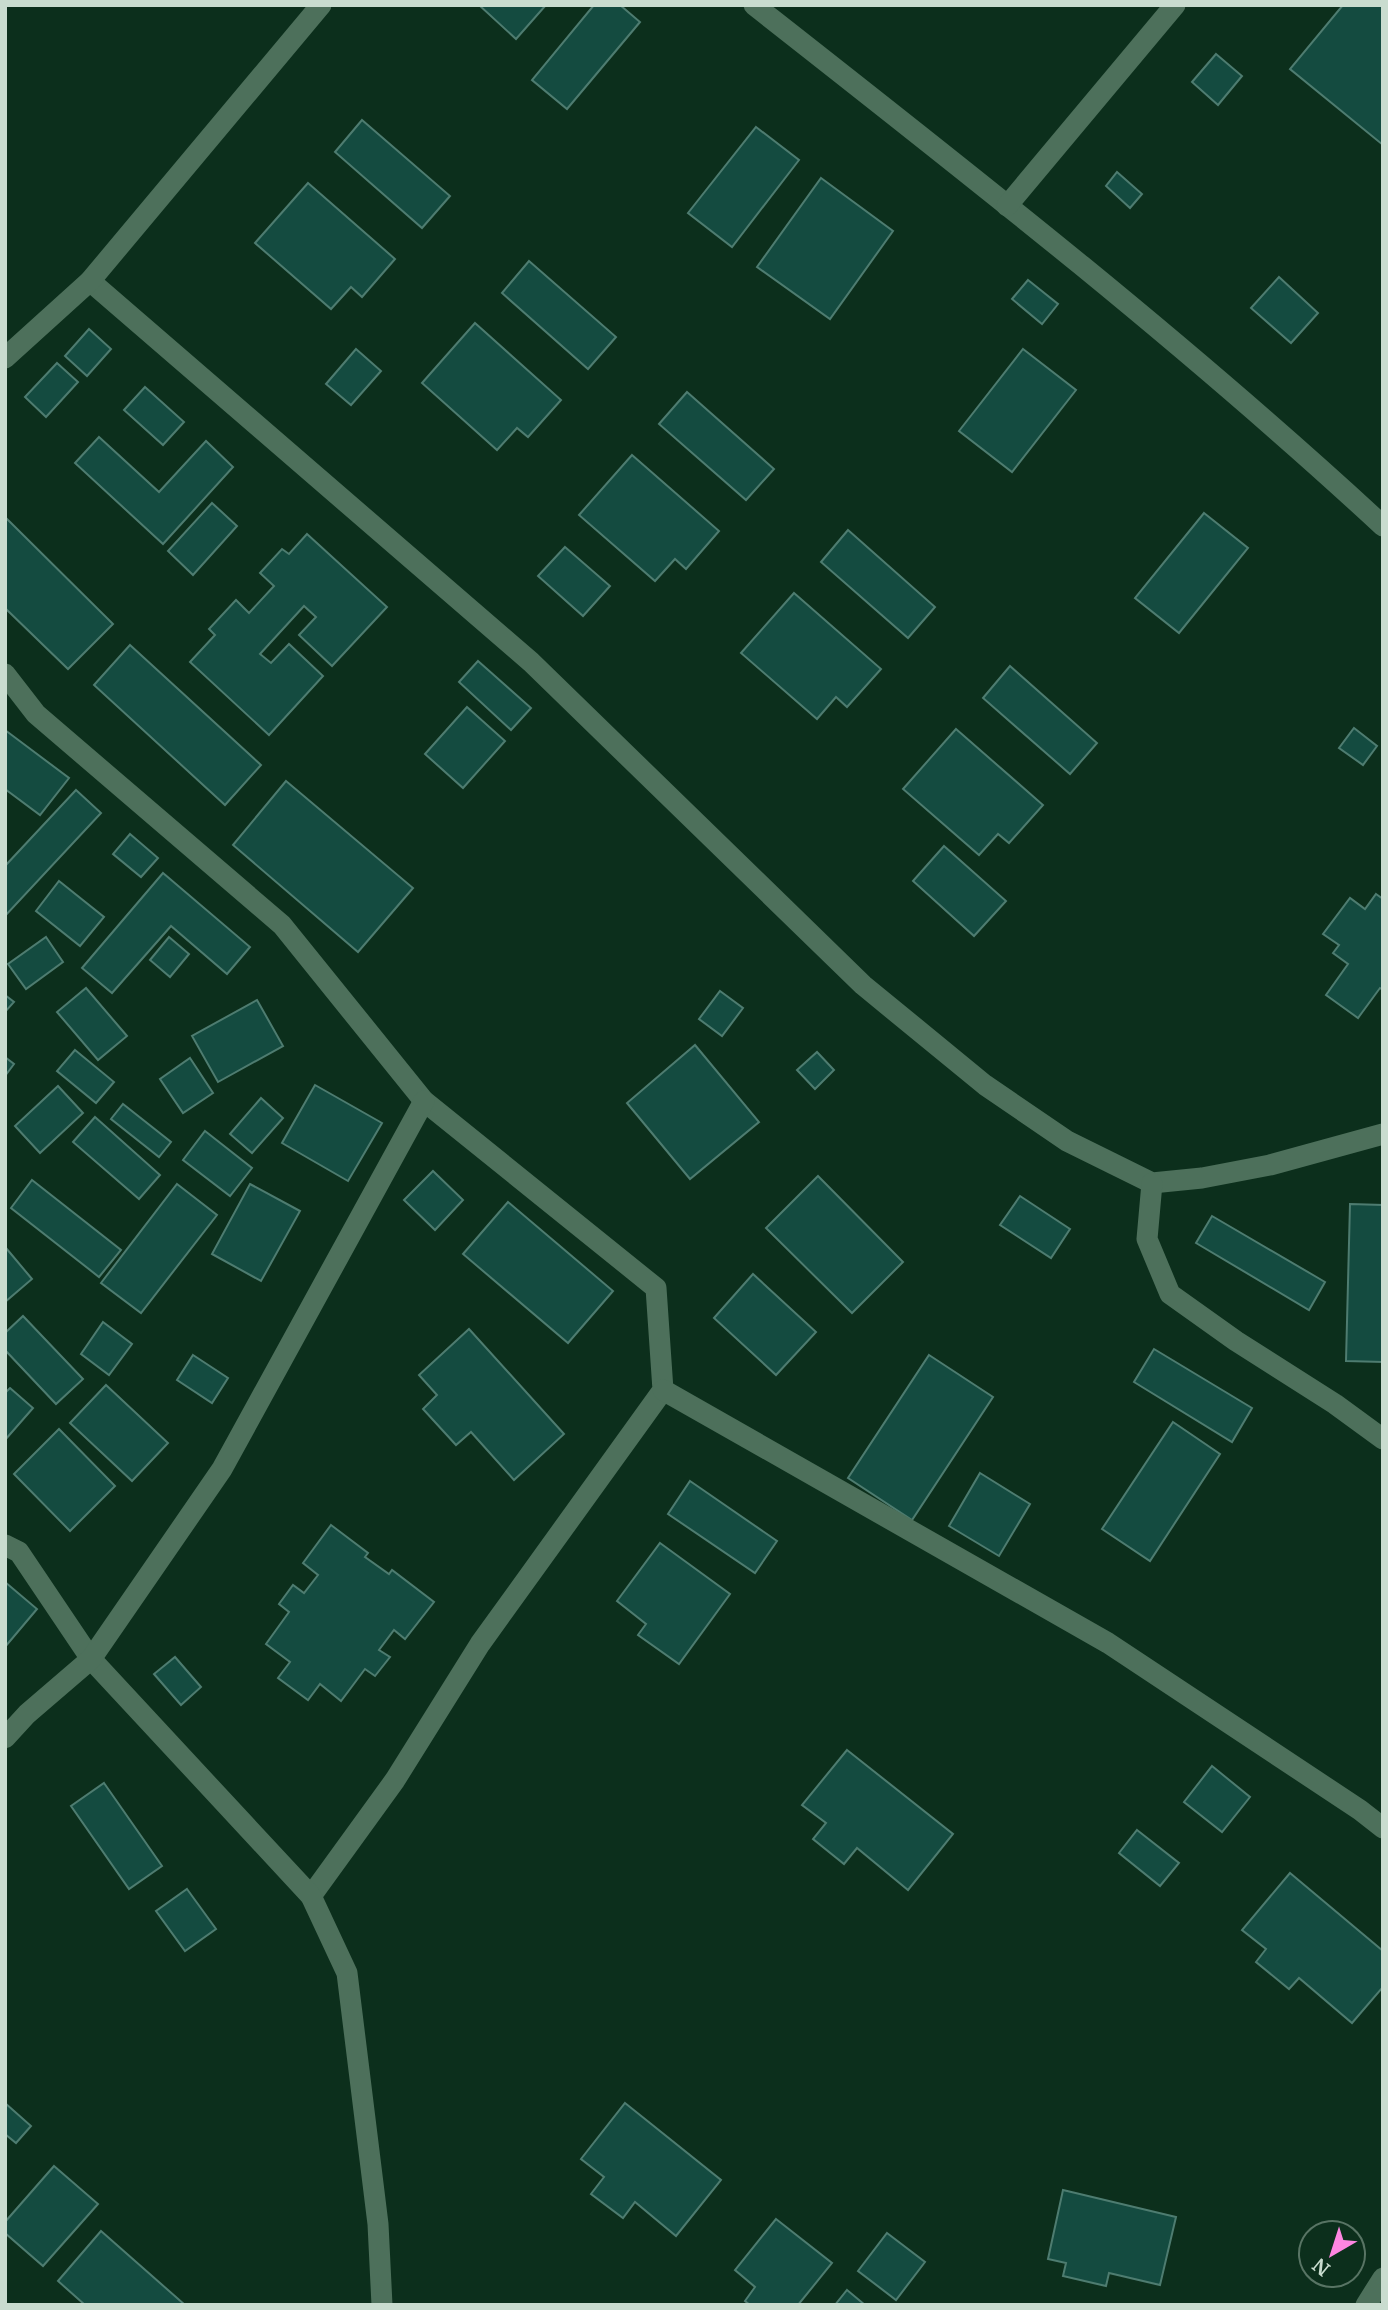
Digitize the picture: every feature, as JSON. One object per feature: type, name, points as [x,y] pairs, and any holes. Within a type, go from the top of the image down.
[{"type":"street","points":[[5,358],[90,282],[321,5]]},
{"type":"street","points":[[754,5],[1007,206],[1186,354],[1383,526]]},
{"type":"street","points":[[1007,206],[1175,5]]},
{"type":"street","points":[[90,282],[531,662],[863,985],[985,1086],[1067,1141],[1152,1183],[1202,1178],[1270,1165],[1383,1135]]},
{"type":"street","points":[[5,674],[36,714],[282,925],[425,1101],[656,1289],[663,1390],[480,1644],[395,1780],[311,1896]]},
{"type":"street","points":[[5,1738],[27,1714],[91,1659],[222,1468],[425,1101]]},
{"type":"street","points":[[1152,1183],[1147,1239],[1170,1294],[1383,1439]]},
{"type":"street","points":[[663,1390],[1108,1643],[1383,1828]]},
{"type":"street","points":[[5,1545],[19,1552],[91,1659],[311,1896],[347,1973],[379,2224],[382,2305]]},
{"type":"street","points":[[1366,2305],[1383,2278]]},
{"type":"building","points":[[479,5],[546,5],[516,39]]},
{"type":"building","points":[[594,5],[620,5],[640,22],[567,109],[532,80]]},
{"type":"building","points":[[1343,5],[1383,5],[1383,145],[1290,69]]},
{"type":"building","points":[[1216,54],[1242,76],[1218,105],[1192,82]]},
{"type":"building","points":[[362,120],[450,196],[422,228],[335,152]]},
{"type":"building","points":[[756,127],[799,160],[732,247],[688,213]]},
{"type":"building","points":[[1117,172],[1142,194],[1130,208],[1106,186]]},
{"type":"building","points":[[821,178],[893,231],[830,319],[757,267]]},
{"type":"building","points":[[308,183],[395,259],[362,297],[351,287],[331,309],[255,243]]},
{"type":"building","points":[[529,261],[616,337],[588,369],[502,293]]},
{"type":"building","points":[[1279,277],[1318,313],[1291,343],[1251,308]]},
{"type":"building","points":[[1028,280],[1058,304],[1042,324],[1012,299]]},
{"type":"building","points":[[475,323],[561,400],[528,437],[517,428],[497,450],[422,383]]},
{"type":"building","points":[[89,329],[111,349],[87,376],[65,356]]},
{"type":"building","points":[[356,349],[381,371],[351,405],[326,384]]},
{"type":"building","points":[[1023,349],[1076,390],[1012,472],[959,431]]},
{"type":"building","points":[[57,363],[78,382],[46,417],[25,397]]},
{"type":"building","points":[[145,387],[184,422],[163,445],[124,410]]},
{"type":"building","points":[[687,392],[774,469],[746,500],[659,424]]},
{"type":"building","points":[[99,437],[159,492],[206,441],[233,467],[163,544],[75,463]]},
{"type":"building","points":[[632,455],[719,531],[686,569],[675,559],[655,581],[579,515]]},
{"type":"building","points":[[212,503],[237,526],[193,575],[168,551]]},
{"type":"building","points":[[1204,513],[1248,548],[1179,633],[1135,598]]},
{"type":"building","points":[[5,517],[113,624],[68,669],[5,608]]},
{"type":"building","points":[[848,530],[935,607],[908,638],[821,562]]},
{"type":"building","points":[[307,534],[387,607],[332,666],[299,635],[316,617],[304,606],[260,654],[271,663],[289,644],[323,676],[269,735],[190,662],[215,635],[209,629],[236,600],[249,613],[274,586],[260,573],[282,549],[289,554]]},
{"type":"building","points":[[565,547],[610,586],[583,616],[538,576]]},
{"type":"building","points":[[794,593],[881,669],[847,707],[836,697],[817,719],[741,653]]},
{"type":"building","points":[[130,645],[261,765],[225,805],[94,685]]},
{"type":"building","points":[[478,661],[531,708],[511,730],[459,682]]},
{"type":"building","points":[[1010,666],[1097,743],[1070,774],[983,698]]},
{"type":"building","points":[[467,707],[505,741],[463,788],[425,754]]},
{"type":"building","points":[[1354,728],[1377,746],[1363,765],[1339,748]]},
{"type":"building","points":[[956,729],[1043,805],[1009,843],[998,834],[979,855],[903,789]]},
{"type":"building","points":[[5,730],[69,778],[40,815],[5,789]]},
{"type":"building","points":[[286,781],[413,888],[358,952],[233,845]]},
{"type":"building","points":[[76,790],[101,813],[5,916],[5,866]]},
{"type":"building","points":[[130,834],[158,858],[141,877],[113,854]]},
{"type":"building","points":[[944,846],[1006,901],[974,936],[913,881]]},
{"type":"building","points":[[163,873],[250,947],[227,974],[171,926],[112,993],[82,968]]},
{"type":"building","points":[[59,881],[104,917],[80,946],[36,911]]},
{"type":"building","points":[[1376,894],[1383,899],[1383,990],[1380,988],[1358,1018],[1326,995],[1348,964],[1333,953],[1339,945],[1323,934],[1350,898],[1365,909]]},
{"type":"building","points":[[46,937],[63,962],[26,989],[8,964]]},
{"type":"building","points":[[169,937],[189,954],[170,977],[150,960]]},
{"type":"building","points":[[86,988],[127,1036],[98,1060],[57,1012]]},
{"type":"building","points":[[720,991],[743,1008],[722,1036],[699,1019]]},
{"type":"building","points":[[5,995],[14,1002],[5,1012]]},
{"type":"building","points":[[257,1000],[283,1046],[218,1082],[192,1036]]},
{"type":"building","points":[[695,1045],[759,1122],[690,1179],[627,1103]]},
{"type":"building","points":[[75,1050],[114,1082],[96,1103],[57,1071]]},
{"type":"building","points":[[817,1052],[834,1070],[815,1089],[797,1070]]},
{"type":"building","points":[[5,1057],[14,1064],[5,1076]]},
{"type":"building","points":[[190,1058],[213,1093],[183,1113],[160,1079]]},
{"type":"building","points":[[315,1085],[382,1123],[348,1181],[282,1143]]},
{"type":"building","points":[[58,1086],[83,1113],[40,1153],[15,1126]]},
{"type":"building","points":[[261,1098],[283,1118],[252,1153],[230,1134]]},
{"type":"building","points":[[123,1104],[171,1142],[159,1157],[111,1119]]},
{"type":"building","points":[[95,1117],[160,1175],[139,1199],[73,1142]]},
{"type":"building","points":[[205,1131],[252,1168],[230,1196],[183,1160]]},
{"type":"building","points":[[433,1171],[463,1200],[435,1230],[404,1200]]},
{"type":"building","points":[[818,1176],[903,1262],[852,1313],[766,1228]]},
{"type":"building","points":[[32,1180],[121,1250],[99,1277],[11,1208]]},
{"type":"building","points":[[177,1184],[217,1215],[141,1313],[101,1283]]},
{"type":"building","points":[[250,1184],[300,1211],[261,1281],[212,1254]]},
{"type":"building","points":[[1020,1196],[1070,1229],[1051,1258],[1000,1225]]},
{"type":"building","points":[[508,1202],[613,1291],[568,1343],[463,1254]]},
{"type":"building","points":[[1350,1204],[1383,1205],[1383,1362],[1346,1361]]},
{"type":"building","points":[[1212,1216],[1325,1282],[1309,1310],[1196,1243]]},
{"type":"building","points":[[5,1248],[32,1279],[5,1302]]},
{"type":"building","points":[[753,1274],[816,1332],[776,1375],[714,1318]]},
{"type":"building","points":[[23,1316],[83,1379],[56,1404],[5,1350],[5,1333]]},
{"type":"building","points":[[103,1322],[132,1344],[109,1375],[81,1354]]},
{"type":"building","points":[[469,1329],[564,1434],[514,1480],[471,1432],[456,1445],[423,1409],[437,1395],[419,1375]]},
{"type":"building","points":[[1154,1349],[1252,1408],[1232,1442],[1134,1382]]},
{"type":"building","points":[[193,1355],[228,1378],[212,1403],[177,1380]]},
{"type":"building","points":[[929,1355],[993,1397],[912,1520],[848,1478]]},
{"type":"building","points":[[106,1385],[168,1443],[132,1481],[70,1423]]},
{"type":"building","points":[[10,1388],[33,1408],[5,1440],[5,1393]]},
{"type":"building","points":[[1173,1422],[1220,1454],[1150,1561],[1102,1529]]},
{"type":"building","points":[[59,1429],[115,1486],[70,1531],[14,1474]]},
{"type":"building","points":[[980,1473],[1030,1504],[999,1556],[949,1526]]},
{"type":"building","points":[[690,1481],[777,1541],[755,1573],[668,1514]]},
{"type":"building","points":[[331,1525],[368,1553],[365,1557],[389,1574],[392,1570],[434,1602],[405,1639],[394,1630],[379,1650],[390,1657],[375,1676],[365,1669],[341,1701],[320,1684],[308,1700],[278,1678],[290,1662],[266,1644],[289,1612],[279,1604],[293,1585],[304,1593],[318,1575],[303,1563]]},
{"type":"building","points":[[660,1543],[730,1594],[679,1664],[638,1635],[646,1624],[617,1601]]},
{"type":"building","points":[[5,1582],[37,1609],[5,1647]]},
{"type":"building","points":[[175,1657],[201,1687],[181,1705],[154,1674]]},
{"type":"building","points":[[847,1750],[953,1834],[908,1890],[857,1848],[844,1864],[813,1839],[826,1823],[802,1805]]},
{"type":"building","points":[[1212,1766],[1250,1797],[1222,1832],[1184,1802]]},
{"type":"building","points":[[104,1783],[162,1866],[129,1889],[71,1806]]},
{"type":"building","points":[[1137,1830],[1179,1863],[1160,1886],[1119,1853]]},
{"type":"building","points":[[1290,1873],[1383,1951],[1383,1987],[1352,2023],[1299,1978],[1289,1989],[1256,1962],[1266,1949],[1242,1930]]},
{"type":"building","points":[[187,1889],[216,1929],[185,1951],[156,1911]]},
{"type":"building","points":[[5,2103],[31,2126],[16,2143],[5,2134]]},
{"type":"building","points":[[625,2103],[721,2180],[676,2236],[635,2202],[623,2218],[591,2194],[604,2177],[581,2159]]},
{"type":"building","points":[[54,2166],[98,2204],[43,2266],[5,2233],[5,2222]]},
{"type":"building","points":[[1063,2190],[1176,2217],[1160,2285],[1109,2273],[1106,2286],[1063,2276],[1066,2263],[1048,2259]]},
{"type":"building","points":[[776,2219],[832,2263],[798,2305],[750,2305],[745,2301],[755,2287],[735,2270]]},
{"type":"building","points":[[101,2231],[185,2305],[85,2305],[58,2281]]},
{"type":"building","points":[[887,2233],[925,2262],[896,2300],[858,2271]]},
{"type":"building","points":[[847,2290],[865,2305],[835,2305]]}]
